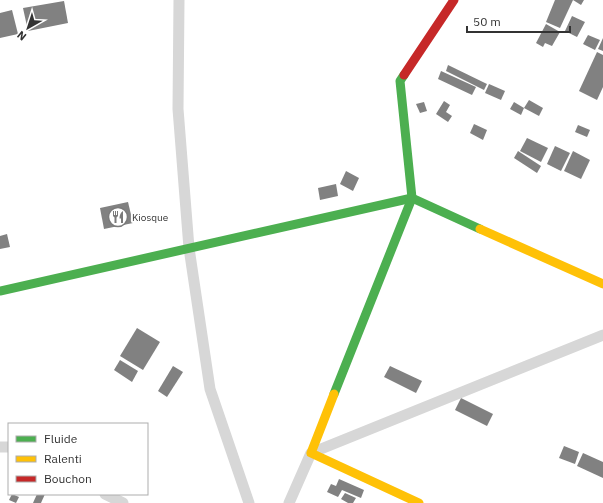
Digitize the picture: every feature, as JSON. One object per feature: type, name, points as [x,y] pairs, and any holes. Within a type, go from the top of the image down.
[{"type":"street","points":[[179,0],[178,109],[189,248],[210,389],[249,503]]},
{"type":"street","points":[[289,503],[311,454],[412,198],[400,81],[454,0]]},
{"type":"street","points":[[0,291],[412,198],[603,284]]},
{"type":"street","points":[[311,454],[603,335]]},
{"type":"street","points":[[311,454],[419,503]]},
{"type":"street","points":[[107,495],[123,503]]},
{"type":"building","points":[[555,0],[573,0],[560,28],[546,22]]},
{"type":"building","points":[[573,0],[584,0],[581,5]]},
{"type":"building","points":[[64,1],[68,23],[28,31],[23,8]]},
{"type":"building","points":[[12,10],[18,34],[0,38],[0,13]]},
{"type":"building","points":[[572,16],[585,22],[577,37],[565,31]]},
{"type":"building","points":[[546,24],[560,32],[552,46],[545,43],[543,47],[536,43]]},
{"type":"building","points":[[588,35],[600,40],[595,50],[583,44]]},
{"type":"building","points":[[603,38],[603,51],[598,49]]},
{"type":"building","points":[[597,52],[603,55],[603,87],[597,100],[579,91]]},
{"type":"building","points":[[448,65],[487,84],[484,90],[446,71]]},
{"type":"building","points":[[441,71],[476,87],[472,95],[438,79]]},
{"type":"building","points":[[489,84],[505,91],[501,100],[485,93]]},
{"type":"building","points":[[529,100],[543,108],[539,116],[524,108]]},
{"type":"building","points":[[444,101],[450,105],[446,112],[452,116],[448,122],[436,114]]},
{"type":"building","points":[[424,102],[427,111],[420,113],[416,104]]},
{"type":"building","points":[[514,102],[524,108],[521,115],[510,109]]},
{"type":"building","points":[[474,124],[487,130],[483,140],[470,133]]},
{"type":"building","points":[[578,125],[590,130],[587,137],[575,132]]},
{"type":"building","points":[[527,138],[548,148],[541,162],[520,151]]},
{"type":"building","points":[[555,146],[570,153],[561,171],[547,164]]},
{"type":"building","points":[[518,151],[541,166],[537,173],[514,158]]},
{"type":"building","points":[[573,151],[590,160],[581,179],[564,171]]},
{"type":"building","points":[[346,171],[359,178],[353,191],[340,184]]},
{"type":"building","points":[[336,184],[338,196],[320,200],[318,188]]},
{"type":"building","points":[[128,202],[133,223],[104,229],[100,208]]},
{"type":"building","points":[[7,234],[10,247],[0,249],[0,236]]},
{"type":"building","points":[[137,328],[160,342],[143,370],[120,356]]},
{"type":"building","points":[[120,360],[138,371],[132,382],[114,370]]},
{"type":"building","points":[[173,366],[183,372],[167,397],[158,391]]},
{"type":"building","points":[[390,366],[422,381],[416,393],[384,377]]},
{"type":"building","points":[[461,398],[493,414],[487,426],[455,410]]},
{"type":"building","points":[[564,446],[579,452],[575,464],[559,458]]},
{"type":"building","points":[[583,453],[603,462],[603,478],[577,466]]},
{"type":"building","points":[[339,479],[364,490],[361,498],[342,490],[338,497],[327,492],[331,484],[336,486]]},
{"type":"building","points":[[345,493],[356,498],[353,503],[348,503],[341,499]]},
{"type":"building","points":[[12,495],[19,497],[16,503],[9,500]]},
{"type":"building","points":[[37,495],[45,495],[41,503],[33,503]]},
{"type":"traffic: fast","points":[[334,394],[412,198],[400,81],[404,75]]},
{"type":"traffic: fast","points":[[0,291],[412,198],[480,229]]},
{"type":"traffic: slow","points":[[480,229],[603,284]]},
{"type":"traffic: slow","points":[[334,394],[311,453],[419,503]]},
{"type":"traffic: jam","points":[[404,75],[454,0]]},
{"type":"place","name":"Kiosque","points":[[118,217]]}]
